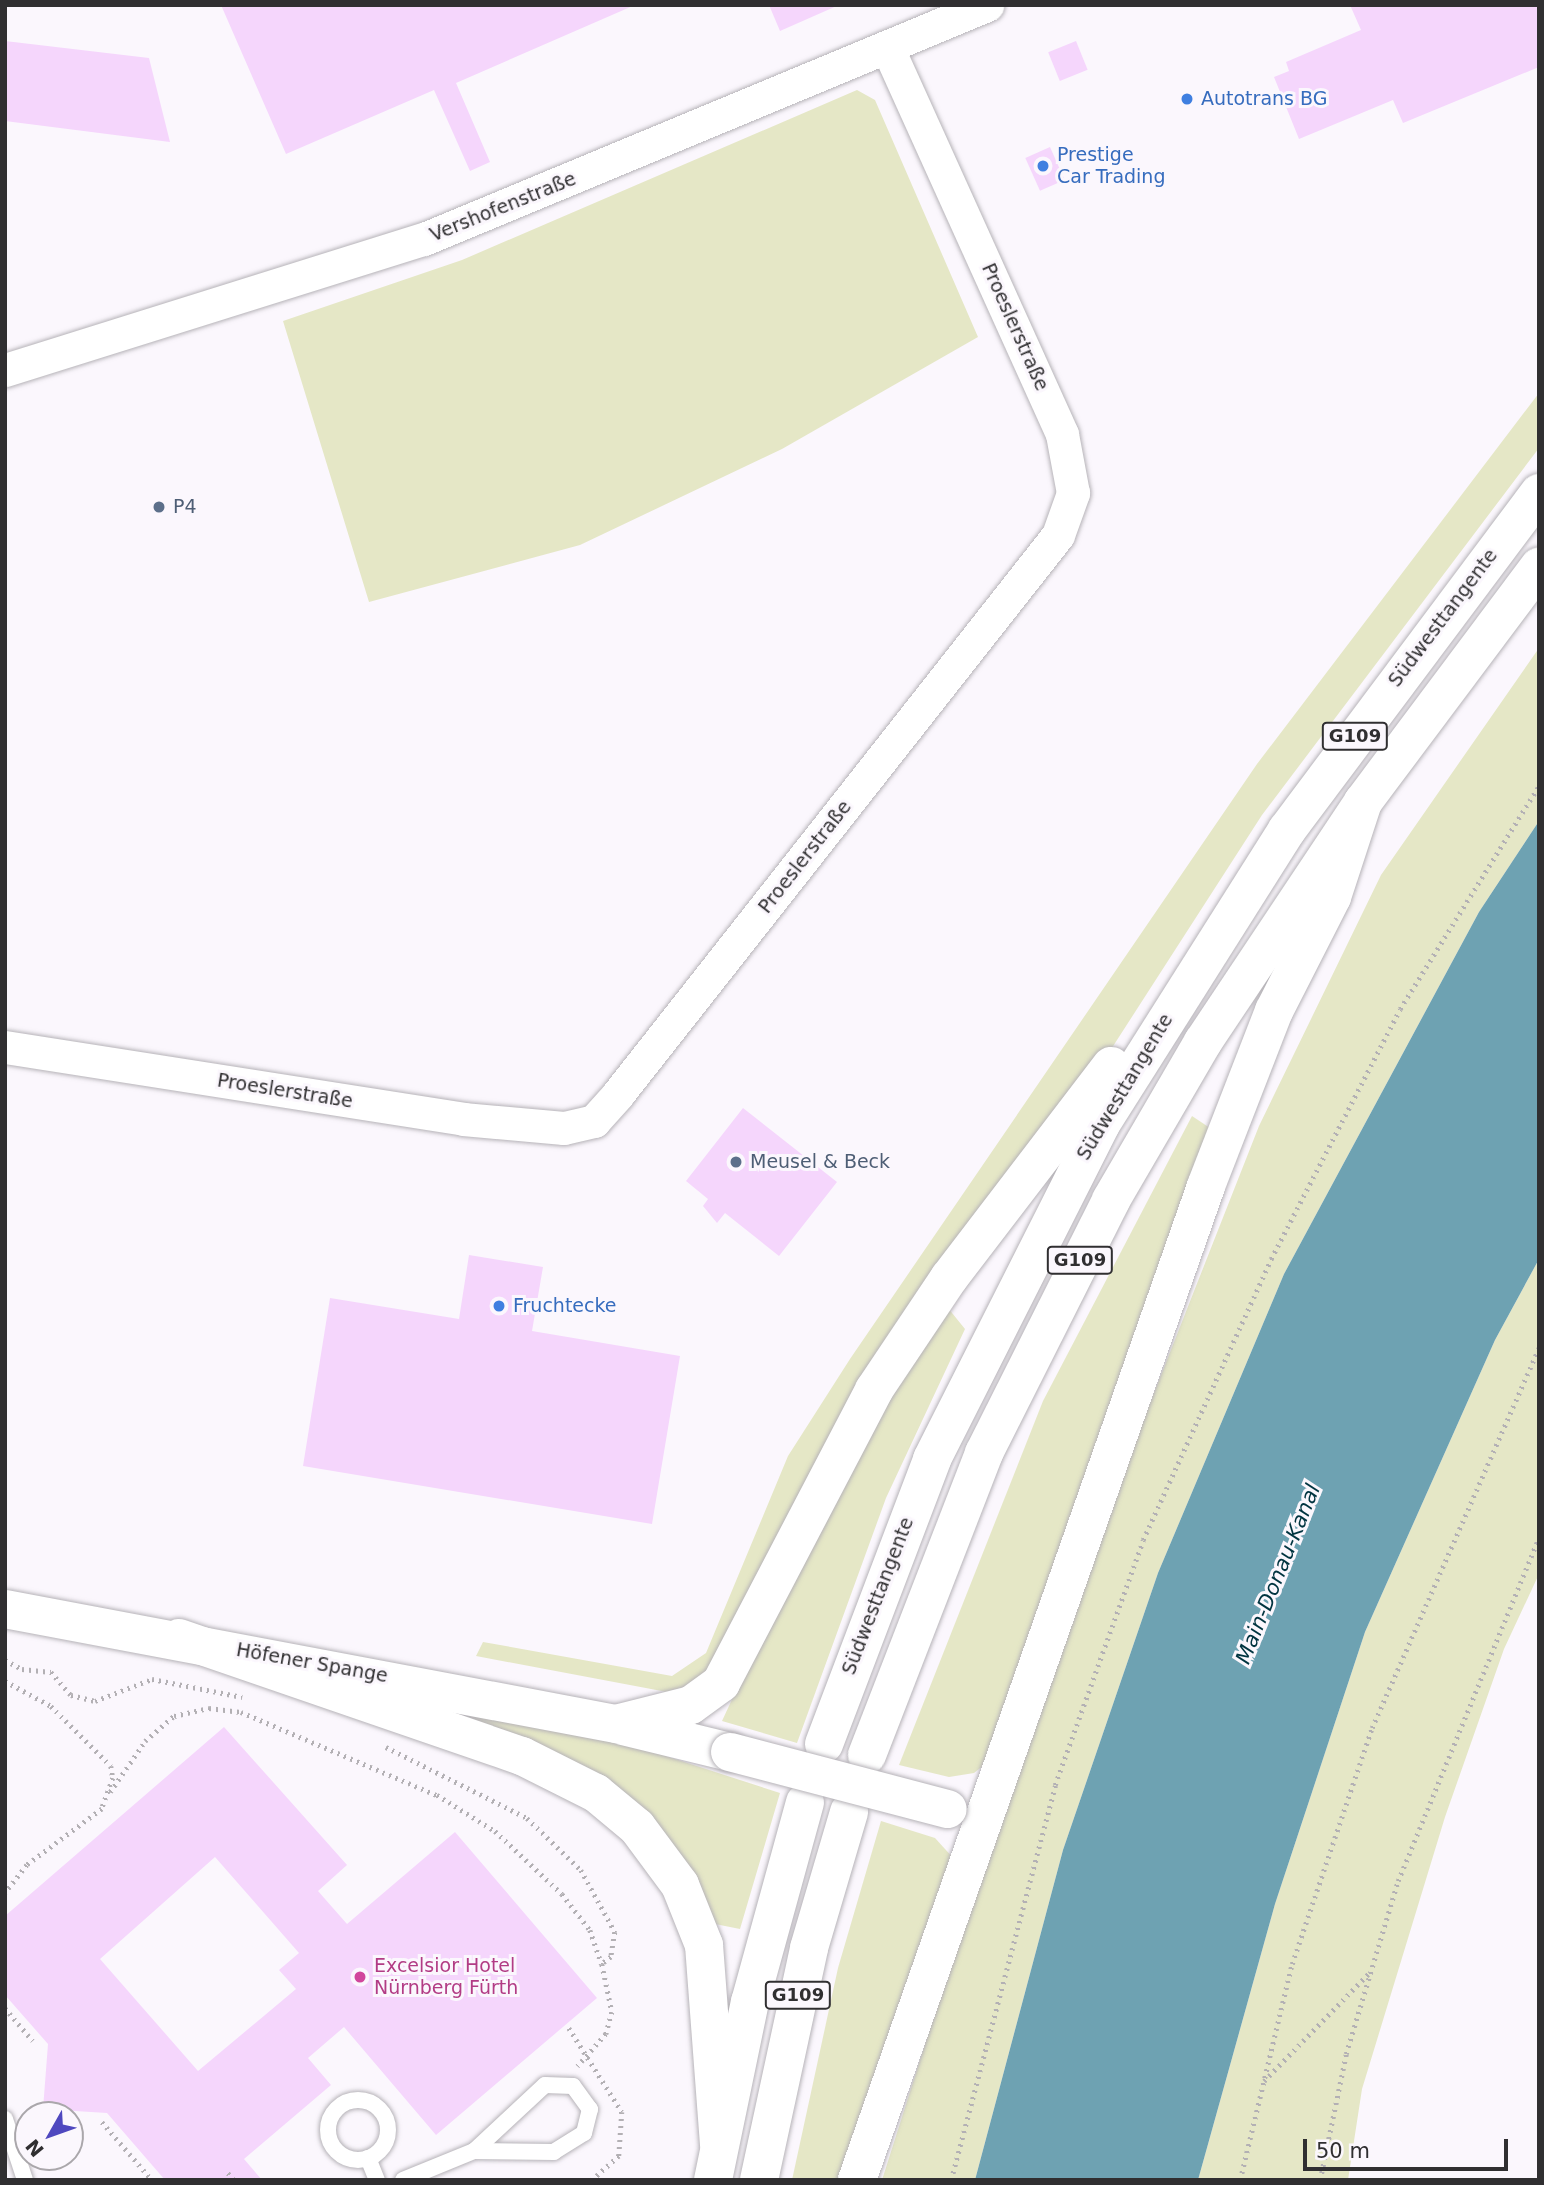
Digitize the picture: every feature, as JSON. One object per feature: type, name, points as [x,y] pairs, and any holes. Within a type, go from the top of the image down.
[{"type":"main road","name":"Südwesttangente","points":[[824,1744],[893,1553],[962,1391],[1070,1181],[1184,987],[1342,753],[1539,493]]},
{"type":"main road","name":"G109","points":[[867,1755],[928,1584],[1029,1357],[1203,1042],[1363,802],[1539,567]]},
{"type":"main road","points":[[856,2180],[1244,1082],[1332,897],[1363,802]]},
{"type":"main road","points":[[616,1724],[691,1705],[721,1683],[818,1488],[899,1350],[1102,1076],[1184,987]]},
{"type":"main road","name":"Höfener Spange","points":[[5,1609],[179,1638],[616,1724],[985,1820]]},
{"type":"main road","points":[[179,1638],[522,1756],[572,1779],[637,1827],[680,1885],[704,1945],[716,2162]]},
{"type":"main road","name":"G109","points":[[716,2162],[805,1802]]},
{"type":"main road","name":"G109","points":[[759,2180],[809,1948],[849,1812]]},
{"type":"street","name":"Vershofenstraße","points":[[5,370],[424,239],[889,51],[988,5]]},
{"type":"street","name":"Proeslerstraße","points":[[5,1047],[463,1119],[564,1128],[594,1121],[618,1094],[1058,535],[1073,493],[1062,434],[889,51]]},
{"type":"lane","points":[[403,2180],[474,2151],[530,2096],[558,2082],[573,2086],[590,2109],[584,2133],[573,2143],[554,2152],[474,2151]]},
{"type":"lane","points":[[5,2119],[25,2180]]},
{"type":"lane","points":[[368,2158],[377,2180]]},
{"type":"path","points":[[951,2180],[1055,1785],[1143,1540],[1271,1259],[1399,1009],[1539,786]]},
{"type":"path","points":[[1240,2180],[1292,1965],[1372,1728],[1539,1348]]},
{"type":"path","points":[[1320,2180],[1371,1971],[1447,1751],[1539,1538]]},
{"type":"path","points":[[5,1660],[22,1670],[51,1672],[71,1695],[95,1701],[152,1679],[249,1699]]},
{"type":"path","points":[[5,1681],[51,1706],[101,1755],[111,1766],[110,1792]]},
{"type":"path","points":[[5,1893],[27,1865],[102,1809],[110,1792],[145,1741],[174,1716],[209,1707],[241,1712],[437,1795],[495,1831],[562,1894],[590,1930],[602,1964],[612,2012],[586,2059],[558,2082]]},
{"type":"path","points":[[380,1744],[489,1795],[555,1839],[582,1870],[615,1932],[611,1957],[602,1964]]},
{"type":"path","points":[[1264,2081],[1371,1971]]},
{"type":"path","points":[[5,2008],[33,2041]]},
{"type":"path","points":[[569,2028],[586,2059],[622,2112],[619,2156],[592,2180]]},
{"type":"path","points":[[102,2122],[152,2180]]},
{"type":"path","points":[[228,2173],[234,2180]]},
{"type":"green space","points":[[857,90],[875,100],[978,337],[782,449],[580,545],[369,602],[283,321],[462,260]]},
{"type":"green space","points":[[1539,393],[1539,448],[1262,815],[704,1681],[667,1692],[476,1656],[483,1642],[672,1676],[706,1653],[788,1456],[850,1359],[1257,764]]},
{"type":"green space","points":[[1539,648],[1539,821],[1479,912],[1284,1274],[1158,1573],[1063,1850],[975,2180],[882,2180],[979,1874],[1139,1431],[1259,1126],[1381,875]]},
{"type":"green space","points":[[1192,1116],[1210,1128],[988,1762],[974,1773],[949,1777],[899,1765],[1043,1401]]},
{"type":"green space","points":[[1539,1259],[1539,1574],[1504,1649],[1445,1817],[1362,2089],[1348,2180],[1198,2180],[1275,1904],[1365,1632],[1495,1340]]},
{"type":"green space","points":[[948,1308],[965,1329],[886,1498],[797,1743],[722,1721],[820,1509]]},
{"type":"green space","points":[[457,1708],[629,1744],[780,1793],[740,1929],[715,1924],[691,1877],[455,1722]]},
{"type":"green space","points":[[881,1821],[935,1838],[955,1860],[845,2180],[792,2180],[838,1968]]},
{"type":"water","name":"Main-Donau-Kanal","points":[[1539,821],[1539,1259],[1495,1340],[1365,1632],[1275,1904],[1198,2180],[975,2180],[1063,1850],[1158,1573],[1284,1274],[1479,912]]},
{"type":"building","points":[[221,5],[635,5],[456,83],[490,162],[470,171],[434,90],[286,154]]},
{"type":"building","points":[[769,5],[839,5],[780,31]]},
{"type":"building","points":[[1350,5],[1539,5],[1539,67],[1403,123],[1393,100],[1299,139],[1274,77],[1289,71],[1286,62],[1361,30]]},
{"type":"building","points":[[5,41],[149,58],[170,142],[5,121]]},
{"type":"building","points":[[1076,41],[1088,70],[1060,81],[1048,52]]},
{"type":"building","points":[[1050,147],[1065,180],[1040,191],[1025,158]]},
{"type":"building","points":[[743,1108],[837,1182],[779,1256],[725,1213],[717,1223],[703,1206],[708,1199],[686,1181]]},
{"type":"building","points":[[469,1255],[543,1267],[532,1331],[680,1356],[652,1524],[303,1466],[330,1298],[459,1319]]},
{"type":"building","points":[[224,1727],[347,1865],[318,1891],[347,1924],[455,1832],[597,1998],[436,2135],[344,2027],[308,2058],[331,2085],[244,2159],[262,2180],[165,2180],[107,2113],[84,2112],[84,2101],[44,2101],[48,2044],[5,1995],[5,1916]],"holes":[[[215,1857],[299,1953],[279,1970],[296,1989],[198,2071],[100,1959]]]},
{"type":"place","name":"Autotrans BG","points":[[1187,99]]},
{"type":"place","name":"Prestige Car Trading","points":[[1043,166]]},
{"type":"place","name":"P4","points":[[159,507]]},
{"type":"place","name":"Meusel & Beck","points":[[736,1162]]},
{"type":"place","name":"Fruchtecke","points":[[499,1306]]},
{"type":"place","name":"Excelsior Hotel Nürnberg Fürth","points":[[360,1977]]}]
